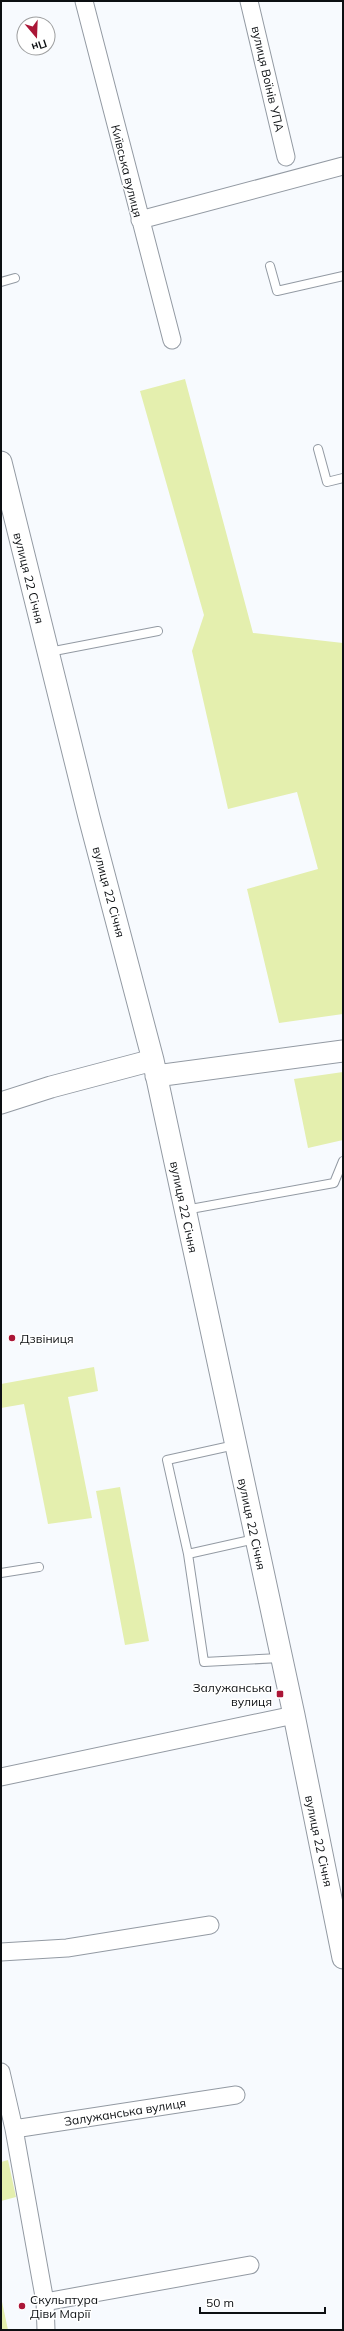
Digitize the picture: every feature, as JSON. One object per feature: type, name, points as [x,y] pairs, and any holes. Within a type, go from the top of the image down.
[{"type":"street","name":"Київська вулиця","points":[[84,1],[172,340]]},
{"type":"street","name":"вулиця Воїнів УПА","points":[[249,1],[286,157]]},
{"type":"street","points":[[140,220],[342,169]]},
{"type":"street","name":"вулиця 22 Січня","points":[[1,462],[47,652],[155,1068],[184,1210],[294,1715],[343,1958]]},
{"type":"street","points":[[1,1103],[155,1068],[343,1051]]},
{"type":"street","points":[[1,1777],[294,1715]]},
{"type":"street","points":[[1,1952],[67,1948],[210,1925]]},
{"type":"street","points":[[1,2072],[14,2129],[45,2302],[46,2330]]},
{"type":"street","name":"Залужанська вулиця","points":[[14,2129],[236,2095]]},
{"type":"street","points":[[45,2302],[250,2265]]},
{"type":"lane","points":[[270,266],[278,291],[343,276]]},
{"type":"lane","points":[[1,282],[15,278]]},
{"type":"lane","points":[[318,449],[327,482],[343,478]]},
{"type":"lane","points":[[47,652],[158,631]]},
{"type":"lane","points":[[184,1210],[334,1183],[343,1161]]},
{"type":"lane","points":[[235,1445],[168,1460],[188,1554],[204,1662],[281,1658]]},
{"type":"lane","points":[[188,1554],[255,1539]]},
{"type":"lane","points":[[1,1574],[39,1567]]},
{"type":"green space","points":[[185,379],[253,633],[343,643],[343,1014],[279,1023],[247,889],[318,869],[297,792],[228,809],[192,651],[204,615],[140,391]]},
{"type":"green space","points":[[343,1072],[343,1140],[308,1148],[294,1079]]},
{"type":"green space","points":[[94,1367],[98,1391],[68,1397],[92,1518],[48,1524],[24,1404],[1,1408],[1,1384]]},
{"type":"green space","points":[[120,1487],[149,1641],[125,1645],[96,1491]]},
{"type":"green space","points":[[8,2160],[16,2197],[1,2201],[1,2162]]},
{"type":"green space","points":[[1,2297],[8,2330],[1,2330]]},
{"type":"place","name":"Дзвіниця","points":[[12,1338]]},
{"type":"place","name":"Залужанська вулиця","points":[[280,1694]]},
{"type":"place","name":"Скульптура Діви Марії","points":[[22,2306]]}]
